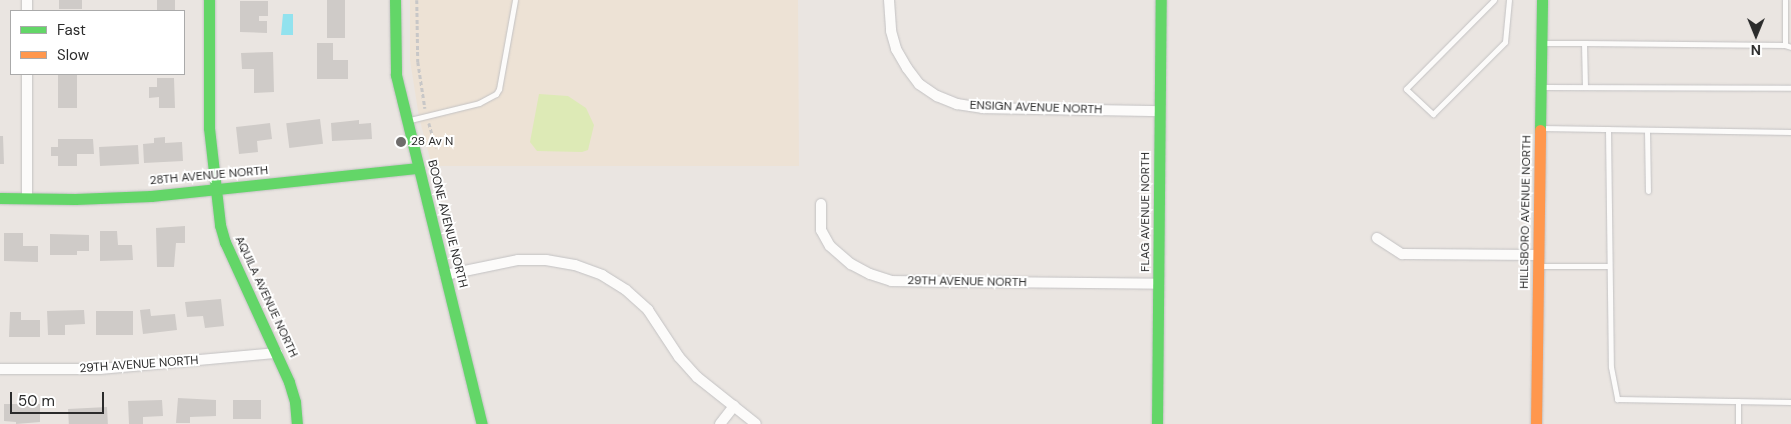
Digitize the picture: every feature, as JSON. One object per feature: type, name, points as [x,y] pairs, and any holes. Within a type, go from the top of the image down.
[{"type":"street","name":"AQUILA AVENUE NORTH","points":[[209,0],[208,99],[220,226],[225,242],[277,353],[295,402],[297,424]]},
{"type":"street","name":"BOONE AVENUE NORTH","points":[[395,0],[396,75],[482,424]]},
{"type":"street","name":"ENSIGN AVENUE NORTH","points":[[889,0],[891,31],[896,49],[907,68],[919,84],[950,102],[982,108],[1160,111]]},
{"type":"street","name":"FLAG AVENUE NORTH","points":[[1157,424],[1161,0]]},
{"type":"street","name":"HILLSBORO AVENUE NORTH","points":[[1536,424],[1542,0]]},
{"type":"street","points":[[27,75],[27,198]]},
{"type":"street","name":"28TH AVENUE NORTH","points":[[0,198],[115,198],[216,190],[419,168]]},
{"type":"street","name":"29TH AVENUE NORTH","points":[[821,204],[820,230],[830,246],[851,264],[870,274],[891,281],[1159,284]]},
{"type":"street","points":[[1378,238],[1402,254],[1539,261]]},
{"type":"street","points":[[445,275],[518,260],[546,260],[575,265],[602,275],[626,290],[648,310],[697,377],[756,424]]},
{"type":"street","name":"29TH AVENUE NORTH","points":[[0,369],[100,369],[277,353]]},
{"type":"street","points":[[720,424],[734,406]]},
{"type":"lane","points":[[407,120],[479,103],[496,94],[499,89],[515,0]]},
{"type":"lane","points":[[1494,0],[1406,89],[1433,114],[1505,42],[1509,0]]},
{"type":"lane","points":[[1785,0],[1785,44]]},
{"type":"lane","points":[[1542,43],[1785,44],[1791,48]]},
{"type":"lane","points":[[1584,43],[1585,87]]},
{"type":"lane","points":[[1541,87],[1791,88]]},
{"type":"lane","points":[[1540,128],[1791,132]]},
{"type":"lane","points":[[1608,130],[1608,266],[1611,367],[1617,398],[1791,402]]},
{"type":"lane","points":[[1646,130],[1648,191]]},
{"type":"lane","points":[[1539,261],[1608,266]]},
{"type":"lane","points":[[1738,401],[1738,424]]},
{"type":"path","points":[[417,0],[418,62],[427,116],[436,148]]},
{"type":"shaded area","points":[[410,0],[798,0],[799,166],[432,166],[419,117],[410,60]]},
{"type":"green space","points":[[539,94],[568,96],[586,108],[594,125],[588,150],[582,152],[537,151],[530,142]]},
{"type":"water","points":[[283,14],[293,14],[293,35],[281,35]]},
{"type":"building","points":[[59,0],[82,0],[82,9],[59,9]]},
{"type":"building","points":[[157,0],[175,0],[175,10],[157,10]]},
{"type":"building","points":[[327,0],[345,0],[345,38],[327,38]]},
{"type":"building","points":[[240,1],[268,1],[268,16],[259,16],[259,21],[267,21],[267,33],[240,32]]},
{"type":"building","points":[[317,43],[333,43],[333,60],[348,60],[348,79],[317,79]]},
{"type":"building","points":[[273,52],[274,92],[254,93],[254,69],[242,69],[241,53]]},
{"type":"building","points":[[58,75],[77,75],[77,108],[58,108]]},
{"type":"building","points":[[157,78],[174,78],[175,108],[159,108],[159,97],[149,98],[149,87],[157,87]]},
{"type":"building","points":[[320,119],[323,144],[289,148],[286,123]]},
{"type":"building","points":[[359,120],[359,124],[371,123],[372,139],[332,141],[331,123]]},
{"type":"building","points":[[270,123],[272,139],[257,141],[258,152],[239,154],[236,127]]},
{"type":"building","points":[[0,136],[3,136],[4,164],[0,164]]},
{"type":"building","points":[[165,137],[165,143],[182,142],[183,161],[144,163],[143,144],[154,143],[154,138]]},
{"type":"building","points":[[58,139],[93,139],[94,154],[77,154],[77,166],[58,166],[58,156],[51,156],[51,147],[58,147]]},
{"type":"building","points":[[138,145],[139,164],[100,166],[99,147]]},
{"type":"building","points":[[185,226],[185,243],[176,243],[174,267],[157,267],[156,228]]},
{"type":"building","points":[[100,231],[117,231],[118,245],[132,245],[133,260],[100,261]]},
{"type":"building","points":[[4,233],[23,233],[23,246],[38,246],[38,262],[4,261]]},
{"type":"building","points":[[50,234],[89,235],[89,251],[77,251],[77,255],[50,255]]},
{"type":"building","points":[[221,299],[224,326],[205,328],[203,316],[187,317],[185,302]]},
{"type":"building","points":[[150,309],[151,316],[175,314],[177,330],[143,334],[140,310]]},
{"type":"building","points":[[84,310],[85,324],[65,325],[65,335],[48,335],[47,311]]},
{"type":"building","points":[[96,311],[133,311],[133,335],[96,335]]},
{"type":"building","points":[[10,312],[21,312],[21,320],[40,320],[40,337],[9,337]]},
{"type":"building","points":[[178,398],[216,400],[216,416],[190,417],[190,423],[176,423]]},
{"type":"building","points":[[162,400],[163,416],[143,417],[143,424],[129,424],[128,401]]},
{"type":"building","points":[[233,400],[261,400],[261,419],[233,419]]},
{"type":"building","points":[[4,404],[40,404],[40,422],[16,424],[16,422],[4,421]]},
{"type":"building","points":[[107,407],[108,424],[69,424],[68,409]]},
{"type":"traffic: fast","points":[[209,0],[209,128],[220,225],[225,242],[289,382],[295,402],[297,424]]},
{"type":"traffic: fast","points":[[395,0],[396,75],[482,424]]},
{"type":"traffic: fast","points":[[1157,424],[1161,0]]},
{"type":"traffic: fast","points":[[1540,130],[1542,0]]},
{"type":"traffic: fast","points":[[0,198],[75,199],[151,196],[419,168]]},
{"type":"traffic: slow","points":[[1536,424],[1540,130]]},
{"type":"place","name":"28 Av N","points":[[401,142]]}]
